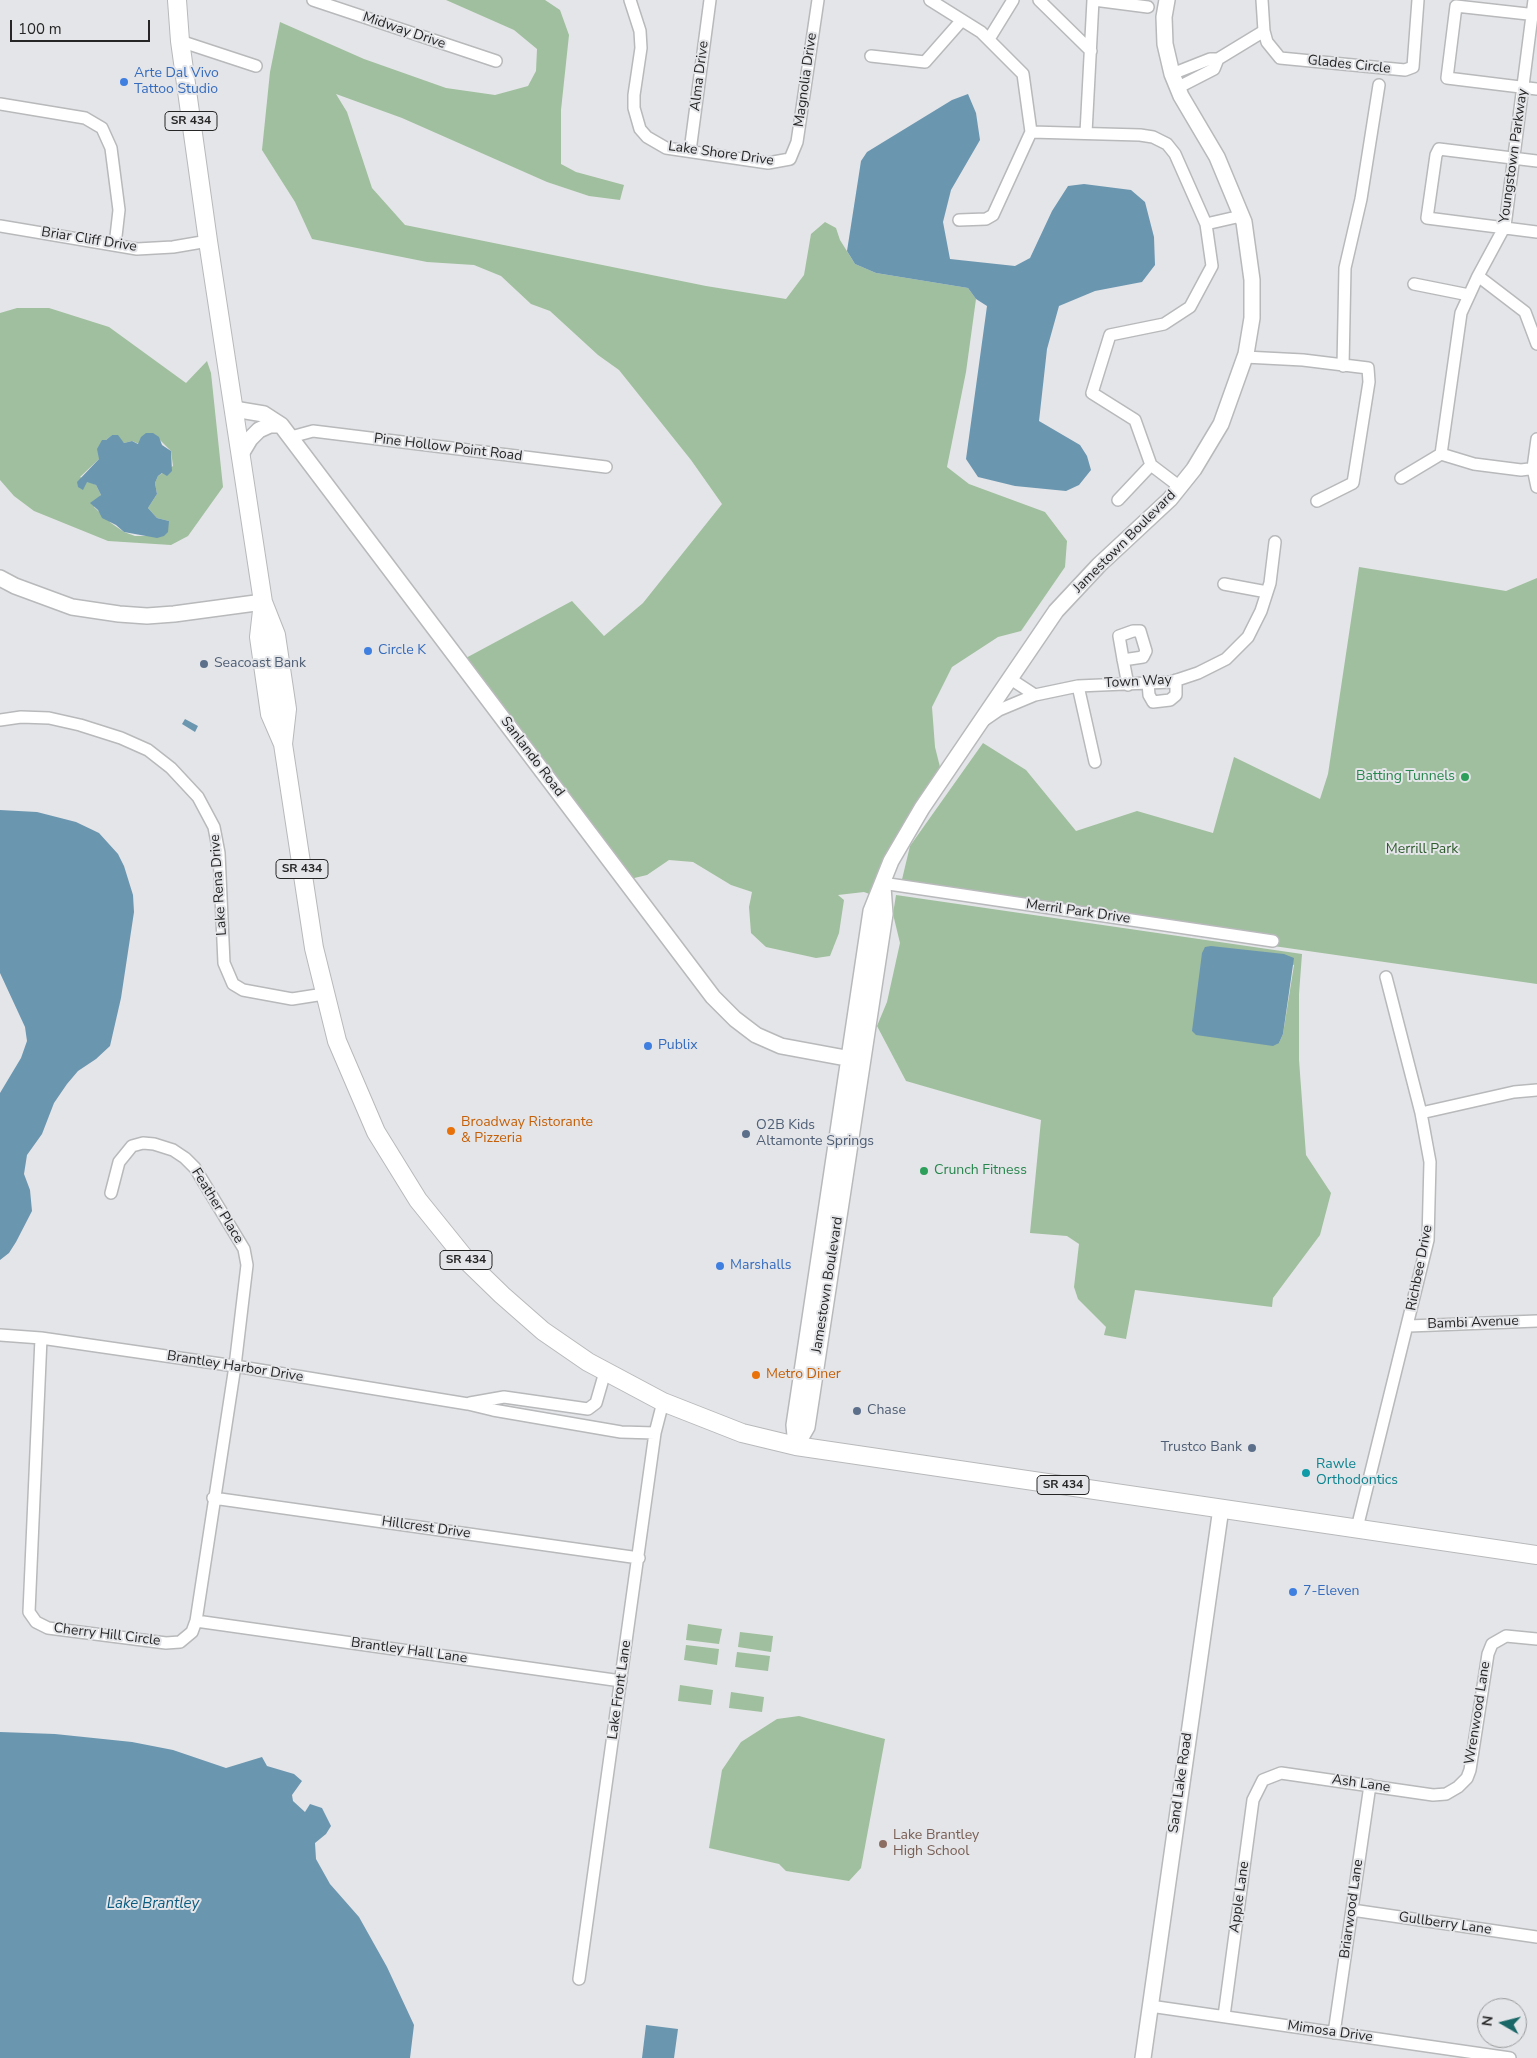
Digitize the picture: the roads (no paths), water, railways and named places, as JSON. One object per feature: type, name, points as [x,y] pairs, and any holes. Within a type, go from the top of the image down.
[{"type":"main road","name":"SR 434","points":[[177,0],[180,41],[208,241],[263,602],[276,635],[287,709],[283,744],[312,935],[324,994],[337,1041],[366,1111],[388,1152],[418,1200],[455,1248],[502,1296],[544,1331],[605,1372],[663,1402],[742,1433],[796,1446],[1537,1554]]},
{"type":"street","name":"Midway Drive","points":[[313,0],[496,61]]},
{"type":"street","name":"Lake Shore Drive","points":[[630,0],[640,31],[641,48],[634,95],[636,120],[640,129],[656,144],[666,148],[768,163],[790,159]]},
{"type":"street","name":"Alma Drive","points":[[690,152],[710,0]]},
{"type":"street","name":"Magnolia Drive","points":[[790,159],[797,142],[818,0]]},
{"type":"street","points":[[930,0],[962,20],[988,40],[1023,74],[1031,132],[993,215],[986,219],[959,220]]},
{"type":"street","points":[[988,40],[1013,0]]},
{"type":"street","points":[[1039,0],[1091,51]]},
{"type":"street","points":[[1086,133],[1094,0],[1148,7]]},
{"type":"street","name":"Jamestown Boulevard","points":[[796,1446],[807,1427],[855,1060],[885,914],[882,883],[890,861],[922,808],[1056,611],[1099,565],[1170,499],[1194,469],[1221,424],[1245,357],[1252,318],[1252,280],[1242,216],[1217,157],[1174,81],[1165,44],[1164,16],[1167,0]]},
{"type":"street","name":"Glades Circle","points":[[1262,0],[1264,31],[1272,50],[1280,58],[1405,70],[1413,67],[1418,0]]},
{"type":"street","name":"Youngstown Parkway","points":[[1441,454],[1461,313],[1478,276],[1505,226],[1513,159],[1535,15],[1534,0]]},
{"type":"street","points":[[1535,15],[1456,6],[1447,78],[1537,89]]},
{"type":"street","points":[[871,56],[925,62],[962,20]]},
{"type":"street","points":[[1174,81],[1214,69],[1218,59],[1264,31]]},
{"type":"street","points":[[180,41],[256,66]]},
{"type":"street","points":[[1343,366],[1345,268],[1361,199],[1379,85]]},
{"type":"street","points":[[0,104],[86,118],[102,128],[111,148],[120,210],[115,245]]},
{"type":"street","points":[[1031,132],[1140,135],[1153,137],[1167,144],[1178,162],[1206,224],[1212,266],[1190,307],[1164,324],[1110,335],[1092,393],[1135,420],[1151,464],[1180,487]]},
{"type":"street","points":[[1537,162],[1439,149],[1436,155],[1426,218],[1505,226],[1537,232]]},
{"type":"street","points":[[1206,224],[1242,216]]},
{"type":"street","name":"Briar Cliff Drive","points":[[0,226],[148,249],[208,241]]},
{"type":"street","points":[[1478,276],[1526,312],[1537,344]]},
{"type":"street","points":[[1414,284],[1469,295]]},
{"type":"street","points":[[1245,357],[1303,360],[1368,368],[1369,382],[1356,475],[1353,483],[1317,501]]},
{"type":"street","name":"Sanlando Road","points":[[234,409],[264,414],[281,425],[713,997],[735,1019],[756,1035],[782,1046],[855,1060]]},
{"type":"street","points":[[241,454],[250,439],[259,430],[270,425],[281,425]]},
{"type":"street","name":"Pine Hollow Point Road","points":[[291,438],[313,431],[606,467]]},
{"type":"street","points":[[1537,439],[1535,468],[1537,487]]},
{"type":"street","points":[[1401,478],[1441,454],[1474,464],[1521,470],[1535,468]]},
{"type":"street","points":[[1118,500],[1151,464]]},
{"type":"street","name":"Town Way","points":[[980,723],[999,710],[1035,695],[1078,686],[1128,685],[1176,680],[1198,673],[1226,658],[1248,637],[1261,611],[1267,592],[1275,542]]},
{"type":"street","points":[[0,578],[15,586],[64,604],[119,614],[147,616],[174,614],[263,602]]},
{"type":"street","points":[[1224,584],[1267,592]]},
{"type":"street","points":[[1123,660],[1141,659],[1146,651],[1140,632],[1133,631],[1119,636],[1123,660],[1128,685]]},
{"type":"street","points":[[1009,678],[1035,695]]},
{"type":"street","points":[[1148,683],[1149,695],[1153,702],[1170,700],[1176,695],[1176,680]]},
{"type":"street","points":[[1078,686],[1095,762]]},
{"type":"street","name":"Lake Rena Drive","points":[[0,720],[21,716],[49,718],[80,725],[120,738],[148,750],[171,768],[198,797],[214,827],[219,852],[224,963],[233,984],[250,992],[292,999],[324,994]]},
{"type":"street","name":"Merril Park Drive","points":[[882,883],[1273,941]]},
{"type":"street","name":"Richbee Drive","points":[[1357,1528],[1409,1326],[1428,1240],[1430,1162],[1421,1113],[1386,976]]},
{"type":"street","points":[[1421,1113],[1514,1092],[1537,1090]]},
{"type":"street","name":"Feather Place","points":[[111,1193],[120,1162],[132,1146],[143,1143],[154,1144],[173,1150],[195,1168],[244,1249],[246,1284],[236,1366]]},
{"type":"street","name":"Bambi Avenue","points":[[1409,1326],[1537,1321]]},
{"type":"street","name":"Brantley Harbor Drive","points":[[0,1335],[40,1338],[236,1366],[468,1404],[621,1432],[655,1433]]},
{"type":"street","name":"Cherry Hill Circle","points":[[40,1338],[29,1612],[36,1622],[48,1628],[166,1643],[180,1642],[192,1632],[196,1621],[213,1498],[236,1366]]},
{"type":"street","name":"Brantley Harbor Drive","points":[[468,1404],[504,1397],[588,1409],[596,1403],[605,1372]]},
{"type":"street","name":"Lake Front Lane","points":[[579,1979],[655,1433],[663,1402]]},
{"type":"street","name":"Hillcrest Drive","points":[[213,1498],[639,1558]]},
{"type":"street","name":"Sand Lake Road","points":[[1143,2058],[1221,1508]]},
{"type":"street","name":"Brantley Hall Lane","points":[[196,1621],[621,1681]]},
{"type":"street","name":"Wrenwood Lane","points":[[1458,1787],[1470,1770],[1488,1654],[1492,1644],[1506,1636],[1537,1639]]},
{"type":"street","name":"Ash Lane","points":[[1263,1780],[1281,1773],[1433,1795],[1446,1794],[1458,1787]]},
{"type":"street","name":"Apple Lane","points":[[1224,2016],[1253,1800],[1263,1780]]},
{"type":"street","name":"Briarwood Lane","points":[[1334,2033],[1370,1786]]},
{"type":"street","name":"Gullberry Lane","points":[[1352,1910],[1537,1937]]},
{"type":"street","name":"Mimosa Drive","points":[[1150,2006],[1510,2058]]},
{"type":"water","points":[[968,94],[976,113],[980,140],[951,190],[943,222],[950,259],[1015,266],[1030,258],[1052,211],[1068,186],[1084,184],[1131,190],[1145,202],[1154,237],[1155,265],[1142,282],[1095,291],[1059,306],[1047,349],[1039,421],[1080,445],[1087,456],[1091,470],[1079,485],[1066,491],[1015,486],[978,477],[966,459],[987,306],[976,299],[968,288],[876,273],[855,264],[847,251],[861,161],[867,152],[952,100]]},
{"type":"water","points":[[146,433],[153,433],[159,437],[162,445],[171,451],[172,471],[167,476],[162,473],[158,476],[155,483],[157,494],[148,508],[157,518],[169,521],[168,532],[164,536],[157,538],[124,532],[116,525],[102,518],[98,510],[90,503],[101,495],[96,485],[87,482],[83,490],[78,487],[77,482],[99,459],[97,449],[102,440],[106,440],[112,435],[118,435],[124,443],[132,441],[138,444],[141,437]]},
{"type":"water","points":[[185,719],[198,726],[195,732],[182,724]]},
{"type":"water","points":[[0,810],[37,812],[76,822],[99,833],[118,854],[124,866],[133,895],[134,912],[121,998],[110,1046],[96,1059],[78,1071],[67,1084],[54,1103],[42,1134],[27,1155],[24,1174],[30,1190],[32,1211],[9,1253],[0,1260],[0,1093],[21,1058],[27,1041],[25,1027],[0,973]]},
{"type":"water","points":[[1211,946],[1284,954],[1294,958],[1283,1034],[1279,1043],[1273,1046],[1196,1035],[1192,1031],[1202,953],[1205,947]]},
{"type":"water","name":"Lake Brantley","points":[[0,1732],[55,1734],[132,1742],[173,1750],[226,1768],[262,1757],[267,1766],[294,1774],[302,1781],[292,1795],[293,1801],[305,1812],[310,1804],[322,1808],[331,1826],[326,1834],[315,1843],[316,1859],[330,1884],[359,1917],[387,1967],[414,2025],[410,2058],[0,2058]]},
{"type":"water","points":[[646,2025],[678,2029],[674,2058],[642,2058]]},
{"type":"place","name":"Arte Dal Vivo Tattoo Studio","points":[[124,82]]},
{"type":"place","name":"Circle K","points":[[368,651]]},
{"type":"place","name":"Seacoast Bank","points":[[204,664]]},
{"type":"place","name":"Batting Tunnels","points":[[1465,777]]},
{"type":"place","name":"Publix","points":[[648,1046]]},
{"type":"place","name":"Broadway Ristorante & Pizzeria","points":[[451,1131]]},
{"type":"place","name":"O2B Kids Altamonte Springs","points":[[746,1134]]},
{"type":"place","name":"Crunch Fitness","points":[[924,1171]]},
{"type":"place","name":"Marshalls","points":[[720,1266]]},
{"type":"place","name":"Metro Diner","points":[[756,1375]]},
{"type":"place","name":"Chase","points":[[857,1411]]},
{"type":"place","name":"Trustco Bank","points":[[1252,1448]]},
{"type":"place","name":"Rawle Orthodontics","points":[[1306,1473]]},
{"type":"place","name":"7-Eleven","points":[[1293,1592]]},
{"type":"place","name":"Lake Brantley High School","points":[[883,1844]]},
{"type":"park label","name":"Merrill Park","points":[[1422,850]]}]
